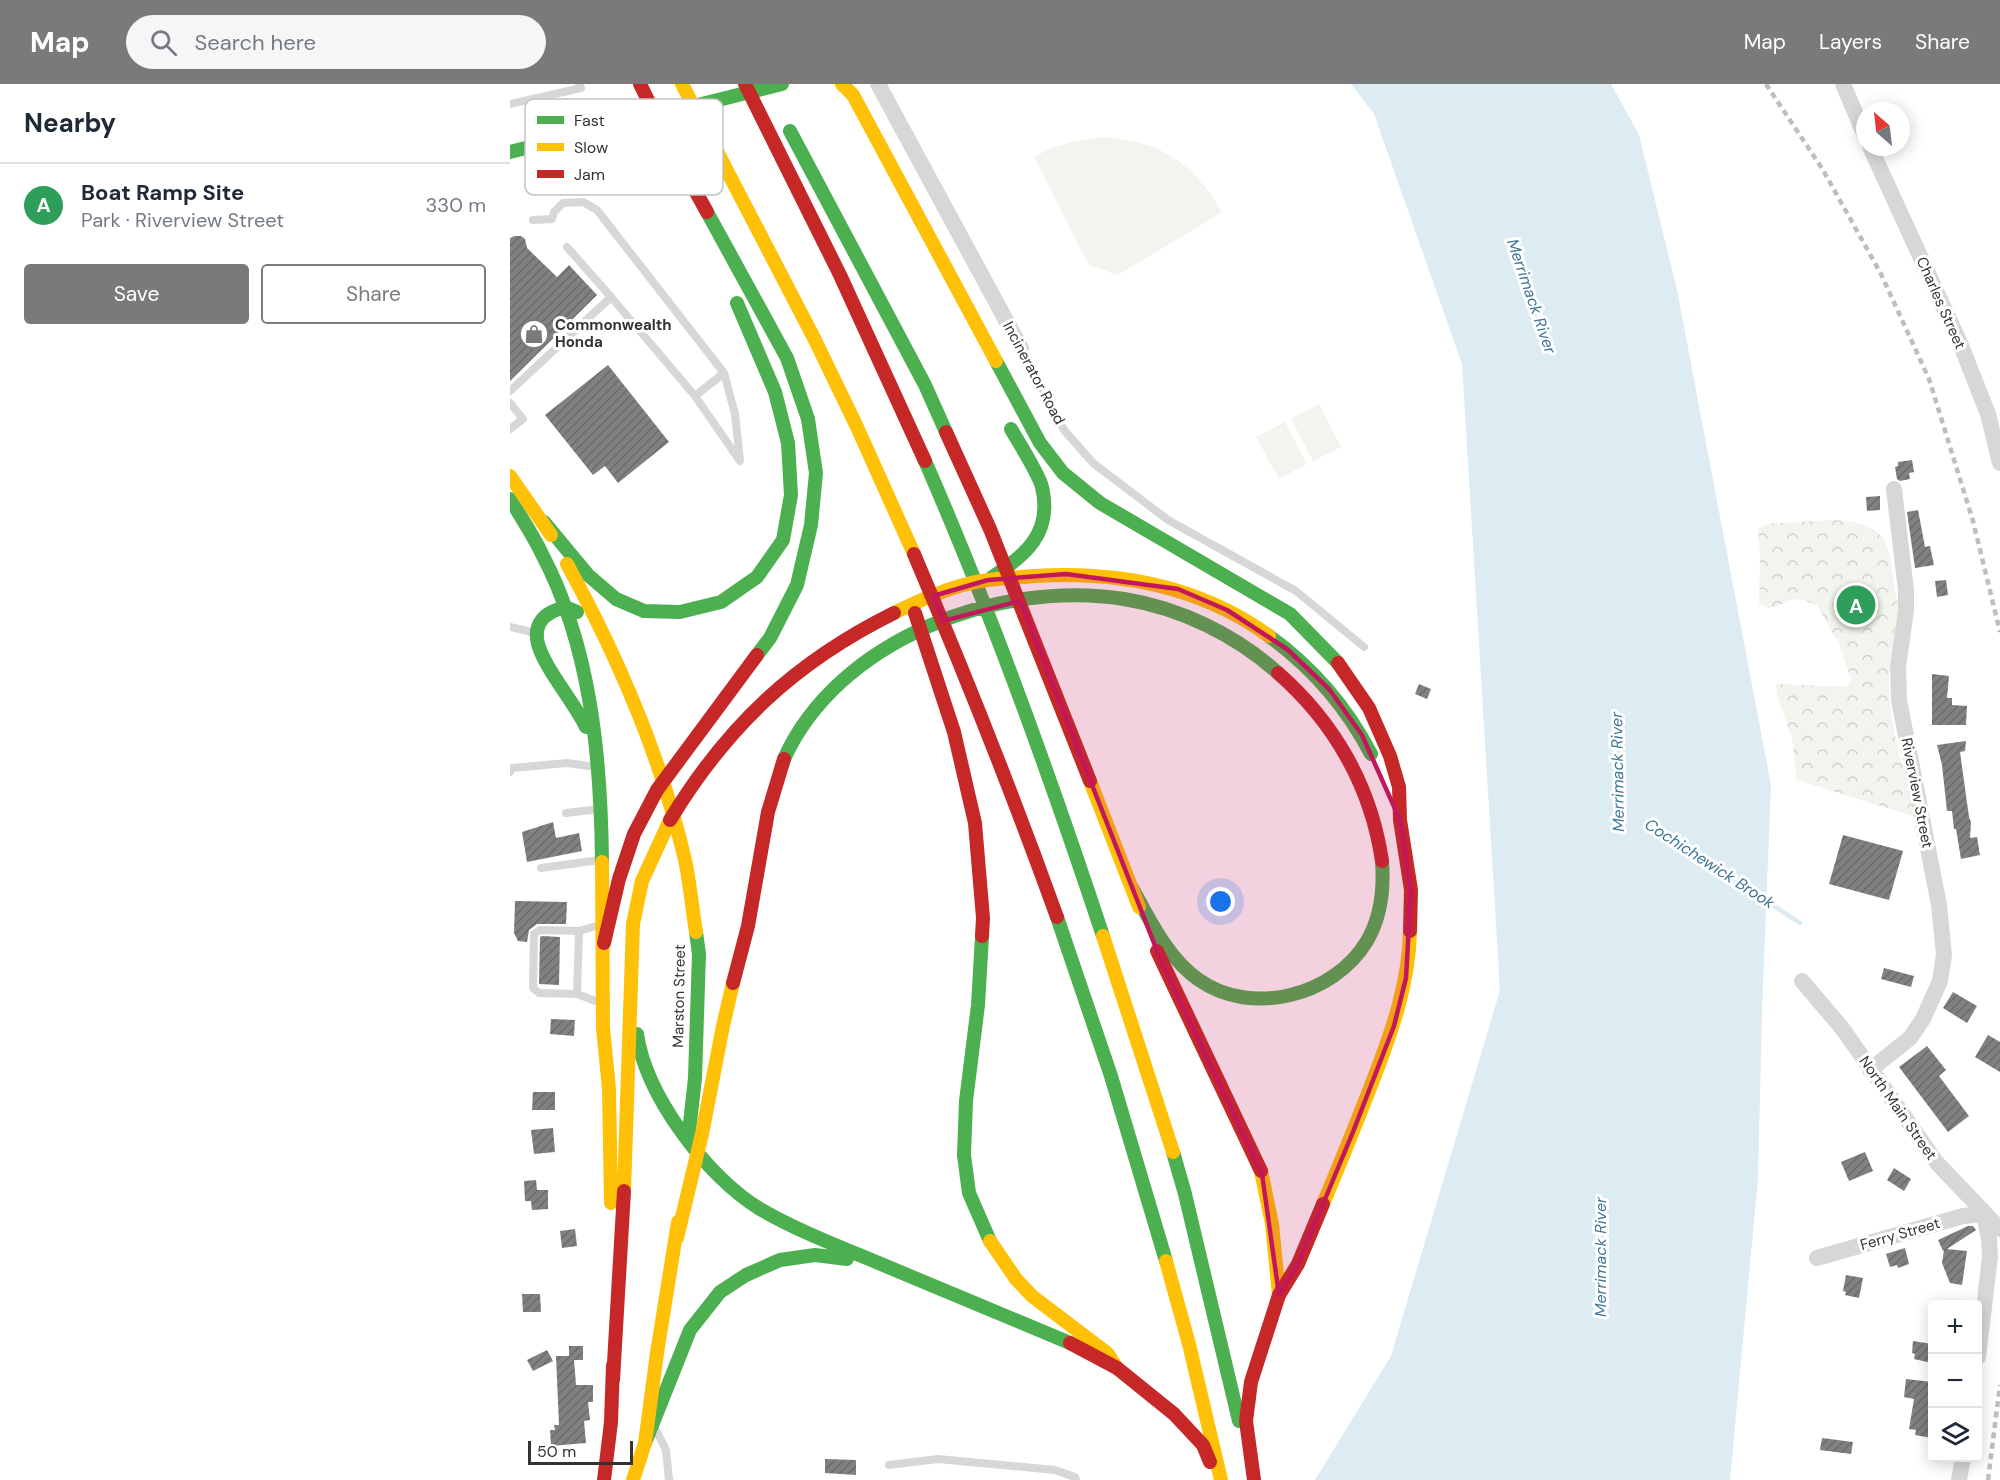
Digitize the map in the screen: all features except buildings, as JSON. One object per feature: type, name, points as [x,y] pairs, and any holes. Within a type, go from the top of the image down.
[{"type":"main road","points":[[682,84],[690,99]]},
{"type":"main road","points":[[745,84],[850,296],[909,423],[963,547],[999,644],[1092,902],[1174,1155],[1252,1476]]},
{"type":"main road","points":[[765,84],[773,100]]},
{"type":"main road","points":[[722,99],[782,84]]},
{"type":"main road","points":[[640,85],[647,99]]},
{"type":"main road","points":[[834,87],[854,94],[1040,443],[1063,473],[1100,503],[1290,614],[1335,658],[1369,708],[1390,756],[1399,788],[1400,820],[1411,890],[1410,950],[1406,978],[1394,1026],[1298,1264],[1279,1295],[1251,1382],[1246,1421],[1252,1476]]},
{"type":"main road","points":[[782,116],[925,385],[990,529],[1161,961],[1262,1174],[1272,1224],[1279,1295]]},
{"type":"main road","points":[[510,152],[525,148]]},
{"type":"main road","points":[[723,162],[786,282],[855,423],[919,564],[991,737],[1104,1051],[1165,1250],[1220,1480]]},
{"type":"main road","points":[[691,195],[725,274]]},
{"type":"main road","points":[[604,943],[619,879],[634,834],[657,790],[770,638],[797,585],[811,525],[816,473],[808,419],[786,358],[697,195]]},
{"type":"main road","points":[[543,522],[588,574],[616,599],[644,610],[680,612],[721,602],[757,577],[783,540],[791,495],[788,443],[775,392],[734,296]]},
{"type":"main road","points":[[988,580],[1020,558],[1038,537],[1044,512],[1042,486],[1003,412]]},
{"type":"main road","points":[[855,423],[857,457]]},
{"type":"main road","name":"Marston Street","points":[[510,476],[543,522],[584,595],[641,719],[685,861],[699,954],[695,1078],[684,1193]]},
{"type":"main road","points":[[510,499],[538,549],[565,607],[576,639],[598,752],[602,808],[604,1044],[609,1089],[613,1380]]},
{"type":"main road","points":[[604,1480],[610,1439],[624,1187],[631,996],[630,964],[635,908],[642,882],[661,833],[684,794],[730,736],[756,709],[783,685],[850,636],[888,615],[963,585],[988,580],[1066,574],[1123,578],[1178,589],[1227,610],[1268,634],[1324,684],[1362,735],[1376,764]]},
{"type":"main road","points":[[908,591],[954,732],[975,823],[983,918],[978,1005],[966,1101],[964,1155],[969,1193],[991,1243],[1016,1279],[1032,1296],[1107,1353],[1117,1368]]},
{"type":"main road","points":[[645,1443],[657,1353],[684,1193],[709,1100],[725,1016],[744,946],[771,800],[790,747],[807,720],[846,676],[879,651],[905,637],[968,612],[1004,604],[1064,596],[1109,597],[1165,609],[1215,629],[1261,657],[1295,686],[1336,735],[1347,754],[1370,804],[1381,846],[1384,881],[1382,902],[1376,923],[1364,947],[1352,962],[1335,976],[1297,995],[1272,999],[1247,999],[1222,993],[1199,980],[1178,964],[1132,888]]},
{"type":"main road","points":[[598,752],[581,714],[540,649],[536,633],[539,624],[547,614],[565,607],[583,614],[604,638]]},
{"type":"main road","points":[[1384,784],[1400,820]]},
{"type":"main road","points":[[631,996],[639,1048],[656,1089],[675,1123],[717,1174],[759,1208],[806,1232],[1075,1345],[1117,1368],[1174,1414],[1203,1445],[1220,1480]]},
{"type":"main road","points":[[633,1480],[645,1443],[690,1330],[720,1292],[746,1275],[780,1260],[815,1255],[884,1265]]},
{"type":"street","name":"Incinerator Road","points":[[878,84],[1021,348]]},
{"type":"street","points":[[1843,84],[1856,115]]},
{"type":"street","name":"Charles Street","points":[[1874,156],[1960,343],[1988,414],[2000,463]]},
{"type":"street","name":"Riverview Street","points":[[1870,1070],[1910,1038],[1923,1019],[1941,981],[1944,955],[1939,905],[1899,700],[1898,667],[1904,634],[1906,600],[1894,489]]},
{"type":"street","name":"North Main Street","points":[[1802,981],[1842,1028],[1928,1152],[1949,1178],[2000,1229]]},
{"type":"street","points":[[1977,1354],[1990,1257],[1984,1214]]},
{"type":"street","name":"Ferry Street","points":[[1817,1258],[1963,1216],[1984,1214]]},
{"type":"street","points":[[1959,1480],[1962,1462]]},
{"type":"lane","points":[[535,99],[581,88],[579,84]]},
{"type":"lane","points":[[510,105],[525,101]]},
{"type":"lane","points":[[533,220],[552,219],[554,212],[563,203],[583,201],[597,210],[724,373],[735,414],[740,461],[695,396],[567,247]]},
{"type":"lane","points":[[510,391],[611,297]]},
{"type":"lane","name":"Incinerator Road","points":[[1021,348],[1064,430],[1093,463],[1168,520],[1296,591],[1365,647]]},
{"type":"lane","points":[[695,396],[724,373]]},
{"type":"lane","points":[[510,403],[523,419],[510,429]]},
{"type":"lane","points":[[510,627],[536,633]]},
{"type":"lane","points":[[510,772],[512,768],[543,764],[567,763],[599,767]]},
{"type":"lane","points":[[566,813],[602,808]]},
{"type":"lane","points":[[541,868],[603,860]]},
{"type":"lane","points":[[604,924],[579,932],[540,930],[534,934],[533,987],[539,993],[577,994],[604,1004]]},
{"type":"lane","points":[[577,994],[579,932]]},
{"type":"lane","points":[[653,1422],[666,1450],[669,1480]]},
{"type":"lane","points":[[889,1465],[938,1459],[1055,1470],[1068,1473],[1076,1480]]},
{"type":"highlighted area","points":[[1066,574],[1178,589],[1227,610],[1287,649],[1329,689],[1362,735],[1400,820],[1411,890],[1406,978],[1394,1026],[1353,1132],[1298,1264],[1279,1295],[1262,1174],[1161,961],[1020,601],[943,621],[933,596],[988,580]]},
{"type":"green space","points":[[1105,137],[1143,144],[1174,158],[1187,167],[1199,180],[1222,212],[1118,275],[1089,265],[1034,157],[1068,143]]},
{"type":"green space","points":[[1319,404],[1341,447],[1313,461],[1291,419]]},
{"type":"green space","points":[[1285,422],[1307,464],[1279,479],[1256,437]]},
{"type":"green space","points":[[1833,520],[1861,524],[1871,528],[1878,533],[1888,550],[1898,609],[1889,672],[1890,707],[1916,817],[1797,780],[1792,738],[1777,695],[1776,684],[1846,687],[1851,679],[1839,644],[1817,605],[1798,599],[1770,608],[1759,604],[1758,529],[1767,524]]},
{"type":"water","name":"Merrimack River","points":[[1351,84],[1611,84],[1639,135],[1677,290],[1771,785],[1758,1178],[1730,1480],[1315,1480],[1391,1356],[1500,990],[1462,364],[1374,114]]},
{"type":"waterway","name":"Cochichewick Brook","points":[[1762,898],[1800,923]]},
{"type":"railway","points":[[1766,84],[1823,170],[1881,274],[1929,379],[1973,521],[2000,632]]},
{"type":"railway","points":[[1988,1480],[2000,1385]]},
{"type":"traffic: fast","points":[[722,99],[782,84]]},
{"type":"traffic: fast","points":[[790,131],[925,385],[946,432]]},
{"type":"traffic: fast","points":[[510,152],[525,148]]},
{"type":"traffic: fast","points":[[707,212],[787,358],[808,419],[816,473],[811,525],[797,585],[770,638],[757,655]]},
{"type":"traffic: fast","points":[[544,522],[588,575],[616,599],[644,611],[680,612],[721,602],[757,577],[783,540],[791,495],[788,443],[775,392],[737,303]]},
{"type":"traffic: fast","points":[[996,361],[1040,443],[1063,473],[1100,503],[1290,614],[1338,663]]},
{"type":"traffic: fast","points":[[991,578],[1025,551],[1040,530],[1043,518],[1044,503],[1040,481],[1011,429]]},
{"type":"traffic: fast","points":[[925,461],[1020,697],[1103,936]]},
{"type":"traffic: fast","points":[[510,499],[535,540],[559,590],[582,665],[595,744],[602,862]]},
{"type":"traffic: fast","points":[[784,759],[809,717],[842,681],[883,650],[928,626],[976,609],[1026,599],[1076,595],[1124,599],[1166,609],[1226,635],[1262,659],[1278,673]]},
{"type":"traffic: fast","points":[[577,612],[565,607],[548,614],[539,624],[537,638],[547,664],[586,727]]},
{"type":"traffic: fast","points":[[1269,636],[1300,661],[1327,689],[1351,720],[1371,754]]},
{"type":"traffic: fast","points":[[1132,888],[1169,950],[1199,980],[1220,991],[1243,997],[1267,998],[1290,995],[1313,987],[1334,976],[1352,960],[1367,941],[1376,922],[1382,891],[1382,861]]},
{"type":"traffic: fast","points":[[1057,917],[1111,1076],[1166,1261]]},
{"type":"traffic: fast","points":[[688,1141],[695,1078],[699,954],[696,932]]},
{"type":"traffic: fast","points":[[982,936],[978,1005],[966,1101],[964,1155],[969,1193],[990,1241]]},
{"type":"traffic: fast","points":[[637,1034],[643,1058],[666,1108],[700,1156],[740,1195],[760,1209],[804,1232],[1070,1343]]},
{"type":"traffic: fast","points":[[1173,1152],[1239,1421]]},
{"type":"traffic: fast","points":[[645,1443],[690,1330],[720,1292],[746,1275],[780,1260],[815,1255],[847,1259]]},
{"type":"traffic: slow","points":[[682,84],[690,99]]},
{"type":"traffic: slow","points":[[842,84],[853,95],[996,361]]},
{"type":"traffic: slow","points":[[723,163],[815,340],[914,554]]},
{"type":"traffic: slow","points":[[510,476],[551,535]]},
{"type":"traffic: slow","points":[[567,564],[620,671],[664,783],[685,860],[696,932]]},
{"type":"traffic: slow","points":[[894,613],[942,592],[979,581],[1034,576],[1096,576],[1157,585],[1186,594],[1243,619],[1269,636]]},
{"type":"traffic: slow","points":[[1090,781],[1139,907]]},
{"type":"traffic: slow","points":[[624,1191],[633,924],[642,881],[670,820]]},
{"type":"traffic: slow","points":[[602,862],[603,1028],[609,1089],[611,1203]]},
{"type":"traffic: slow","points":[[1323,1204],[1392,1028],[1403,990],[1410,931]]},
{"type":"traffic: slow","points":[[1103,936],[1173,1152]]},
{"type":"traffic: slow","points":[[677,1238],[702,1134],[733,983]]},
{"type":"traffic: slow","points":[[1261,1171],[1272,1224],[1279,1295]]},
{"type":"traffic: slow","points":[[633,1480],[645,1443],[678,1222]]},
{"type":"traffic: slow","points":[[990,1241],[1016,1279],[1032,1296],[1107,1353],[1117,1368]]},
{"type":"traffic: slow","points":[[1166,1261],[1189,1344],[1221,1480]]},
{"type":"traffic: jam","points":[[640,84],[647,99]]},
{"type":"traffic: jam","points":[[745,84],[840,275],[925,461]]},
{"type":"traffic: jam","points":[[698,195],[707,212]]},
{"type":"traffic: jam","points":[[946,432],[990,529],[1090,781]]},
{"type":"traffic: jam","points":[[914,554],[988,735],[1057,917]]},
{"type":"traffic: jam","points":[[670,820],[715,755],[766,700],[825,653],[894,613]]},
{"type":"traffic: jam","points":[[915,613],[954,732],[975,823],[983,918],[982,936]]},
{"type":"traffic: jam","points":[[604,943],[619,879],[634,834],[657,790],[757,655]]},
{"type":"traffic: jam","points":[[1338,663],[1369,708],[1390,756],[1399,787],[1400,820],[1411,890],[1410,931]]},
{"type":"traffic: jam","points":[[1278,673],[1316,712],[1347,757],[1369,807],[1382,861]]},
{"type":"traffic: jam","points":[[733,983],[748,926],[768,812],[784,759]]},
{"type":"traffic: jam","points":[[1157,951],[1261,1171]]},
{"type":"traffic: jam","points":[[613,1380],[624,1191]]},
{"type":"traffic: jam","points":[[1254,1480],[1246,1421],[1251,1382],[1279,1295],[1298,1264],[1323,1204]]},
{"type":"traffic: jam","points":[[1070,1343],[1117,1368],[1174,1414],[1203,1445],[1210,1462]]},
{"type":"traffic: jam","points":[[604,1480],[611,1422],[613,1365]]},
{"type":"place","name":"Commonwealth Honda","points":[[534,334]]},
{"type":"place","name":"Boat Ramp Site","points":[[1856,605]]}]
